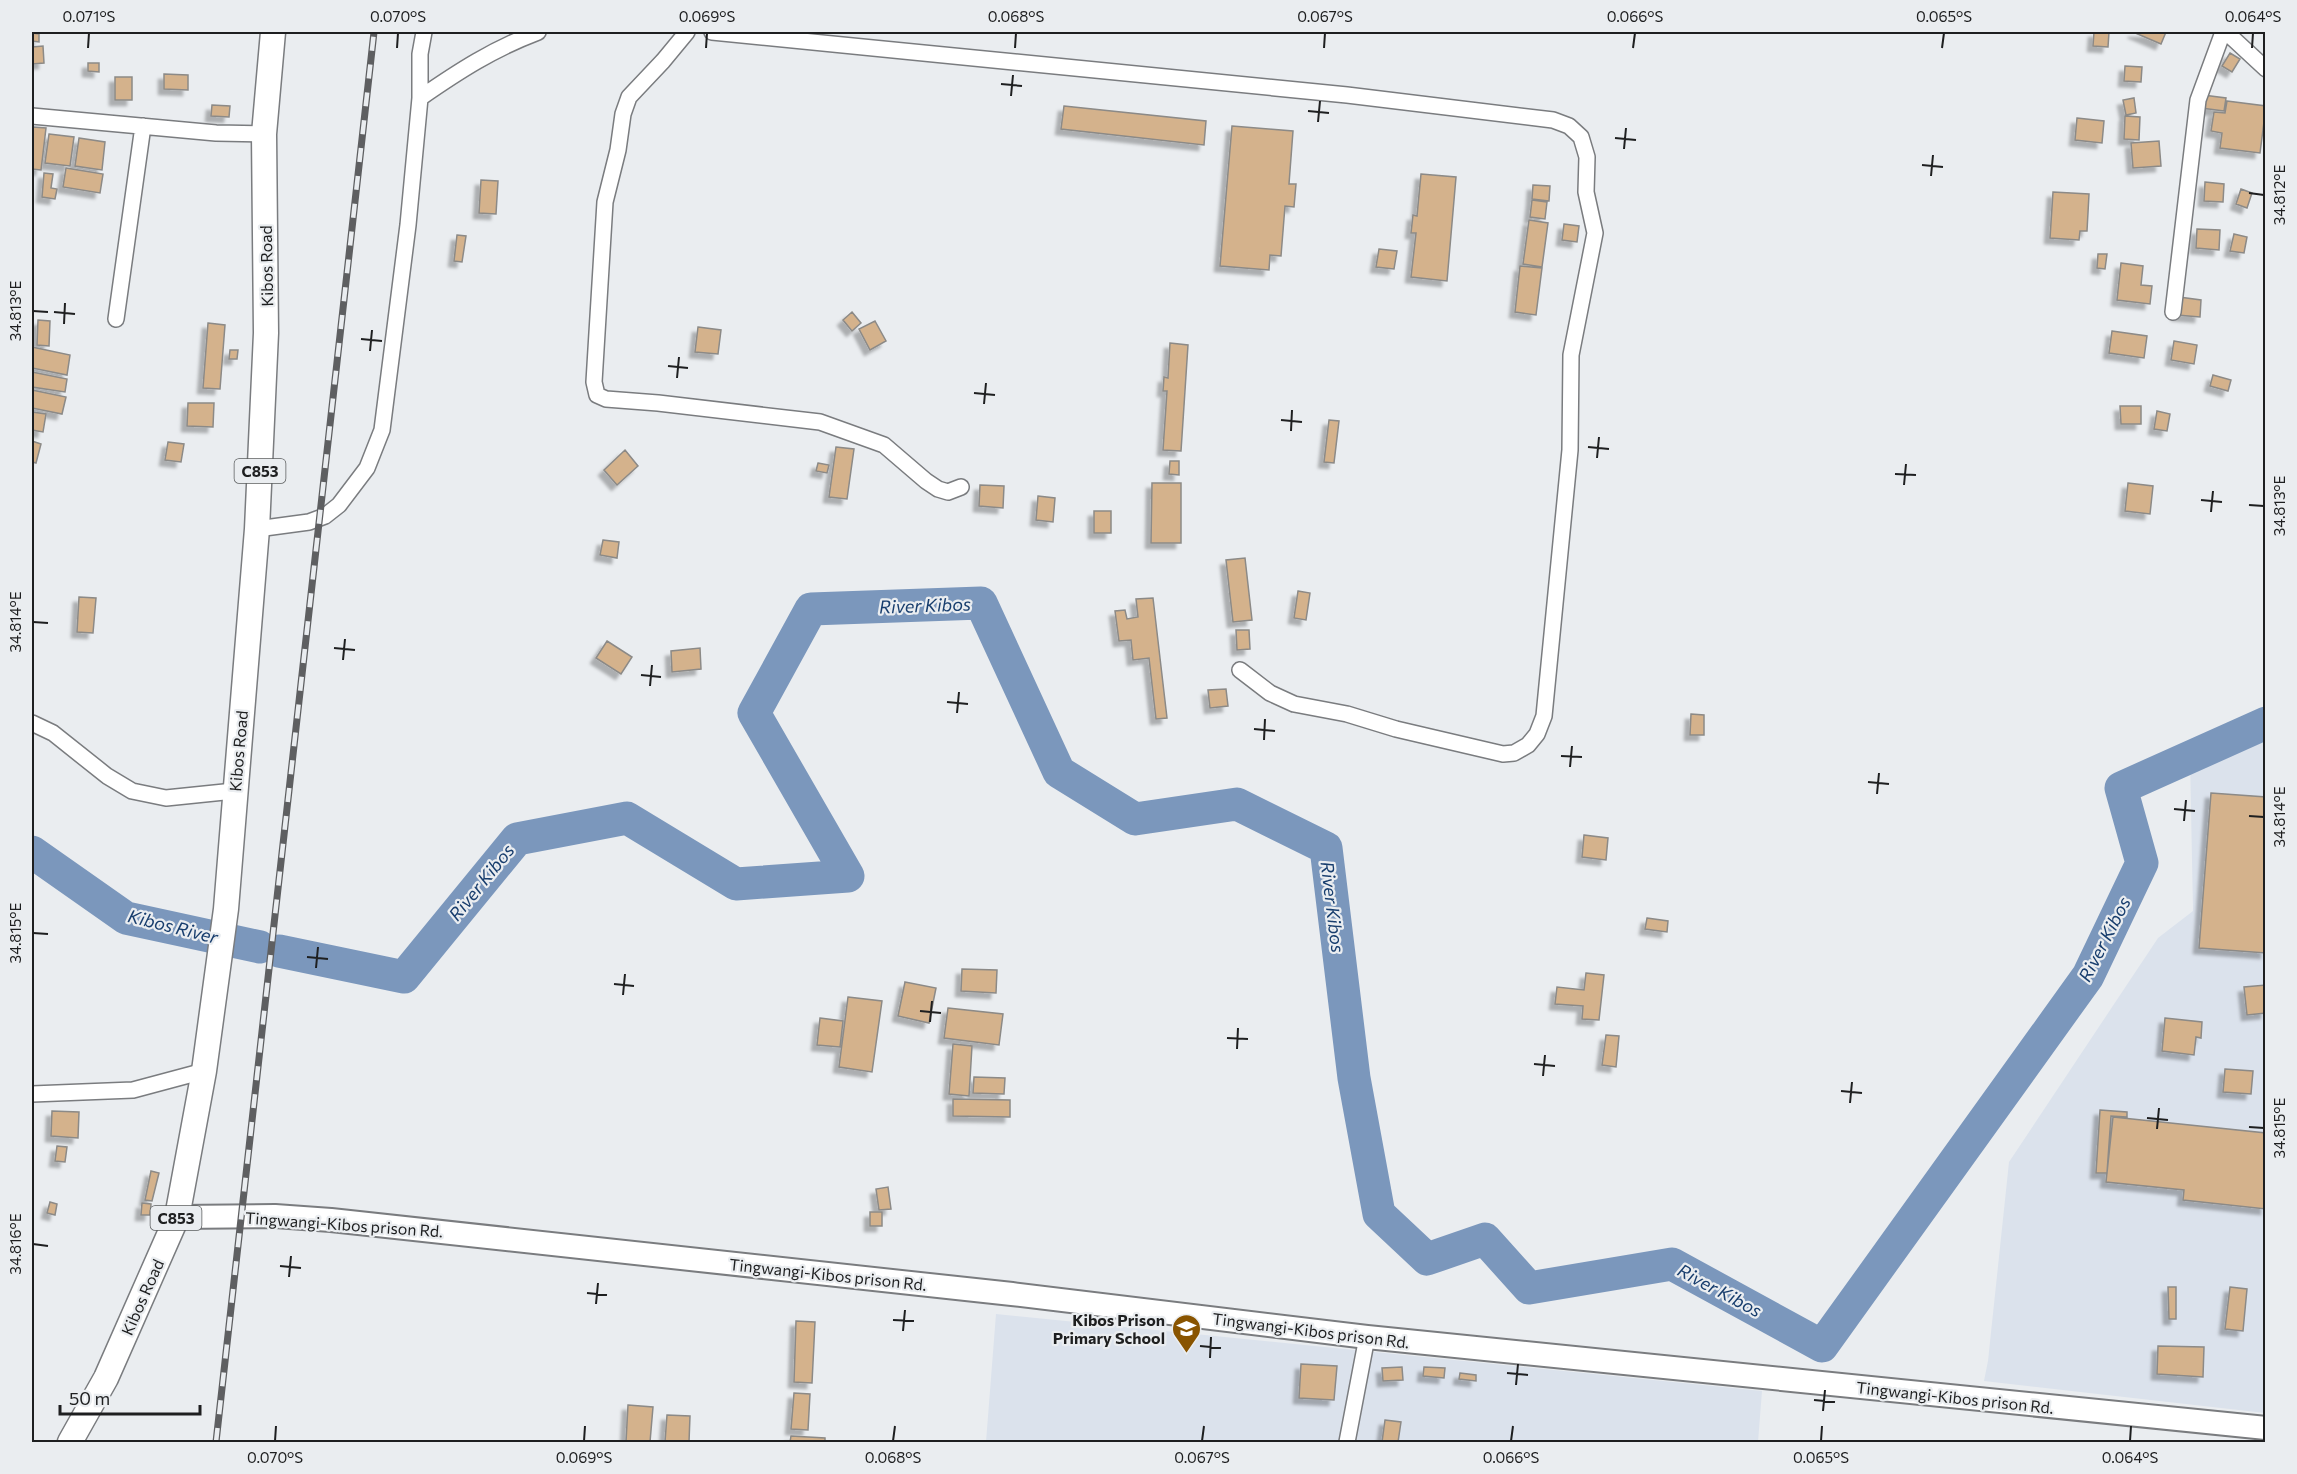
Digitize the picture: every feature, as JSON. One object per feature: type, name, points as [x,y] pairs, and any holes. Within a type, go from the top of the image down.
[{"type":"main road","name":"Kibos Road","points":[[70,1443],[105,1378],[177,1217],[204,1071],[226,909],[257,529],[267,333],[264,134],[273,32]]},
{"type":"street","points":[[257,529],[309,522],[325,516],[339,506],[367,468],[382,430],[408,225],[420,98],[420,54],[424,32]]},
{"type":"street","points":[[420,98],[472,62],[538,32]]},
{"type":"street","points":[[687,32],[629,97],[623,114],[618,150],[605,202],[594,382],[597,394],[606,399],[820,422],[884,446],[938,489],[948,492],[961,487]]},
{"type":"street","points":[[712,32],[1347,95],[1552,120],[1569,126],[1581,137],[1587,157],[1586,192],[1595,233],[1570,355],[1570,450],[1544,716],[1538,734],[1528,745],[1514,753],[1503,754],[1396,729],[1347,714],[1294,704],[1270,693],[1240,670]]},
{"type":"street","points":[[2173,312],[2198,100],[2225,32],[2265,69]]},
{"type":"street","points":[[32,116],[216,133],[264,134]]},
{"type":"street","points":[[116,318],[143,126]]},
{"type":"street","points":[[32,723],[53,734],[98,769],[132,791],[166,798],[234,791]]},
{"type":"street","points":[[32,1094],[133,1090],[204,1071]]},
{"type":"street","name":"Tingwangi-Kibos prison Rd.","points":[[177,1217],[275,1216],[331,1220],[989,1292],[1367,1337],[2265,1428]]},
{"type":"street","points":[[1347,1443],[1367,1337]]},
{"type":"shaded area","points":[[2265,742],[2265,1413],[1984,1381],[2009,1162],[2158,938],[2193,911],[2190,757]]},
{"type":"shaded area","name":"Kibos Prison Primary School","points":[[996,1314],[1762,1391],[1758,1442],[986,1442]]},
{"type":"building","points":[[2094,32],[2109,32],[2108,47],[2093,46]]},
{"type":"building","points":[[2133,32],[2166,32],[2161,44]]},
{"type":"building","points":[[32,33],[39,34],[39,42],[32,41]]},
{"type":"building","points":[[43,46],[44,63],[32,64],[32,47]]},
{"type":"building","points":[[2230,53],[2240,59],[2232,72],[2222,66]]},
{"type":"building","points":[[88,63],[99,63],[99,72],[88,71]]},
{"type":"building","points":[[2125,66],[2142,67],[2141,82],[2124,81]]},
{"type":"building","points":[[164,74],[188,75],[188,90],[164,89]]},
{"type":"building","points":[[115,77],[132,77],[132,100],[115,100]]},
{"type":"building","points":[[2203,95],[2226,98],[2224,111],[2201,108]]},
{"type":"building","points":[[2134,98],[2136,113],[2126,115],[2123,100]]},
{"type":"building","points":[[2227,101],[2266,106],[2260,153],[2220,148],[2222,133],[2211,131],[2214,112],[2225,113]]},
{"type":"building","points":[[212,105],[230,106],[229,117],[211,116]]},
{"type":"building","points":[[1064,106],[1206,121],[1204,145],[1061,129]]},
{"type":"building","points":[[2125,116],[2140,117],[2139,140],[2124,139]]},
{"type":"building","points":[[2077,118],[2104,121],[2102,143],[2075,140]]},
{"type":"building","points":[[1232,126],[1293,131],[1289,184],[1296,184],[1294,207],[1285,206],[1281,256],[1270,255],[1269,270],[1220,266]]},
{"type":"building","points":[[33,127],[46,128],[41,170],[32,169]]},
{"type":"building","points":[[49,134],[74,137],[70,166],[45,163]]},
{"type":"building","points":[[79,138],[105,142],[102,170],[75,166]]},
{"type":"building","points":[[2159,141],[2161,166],[2133,168],[2131,143]]},
{"type":"building","points":[[66,168],[103,174],[100,193],[63,187]]},
{"type":"building","points":[[44,173],[53,174],[51,188],[57,189],[55,199],[42,197]]},
{"type":"building","points":[[1421,174],[1456,177],[1447,281],[1411,277],[1416,233],[1411,233],[1413,215],[1417,216]]},
{"type":"building","points":[[481,180],[498,181],[496,214],[479,213]]},
{"type":"building","points":[[2205,182],[2224,184],[2223,202],[2204,201]]},
{"type":"building","points":[[1533,185],[1550,186],[1549,201],[1532,199]]},
{"type":"building","points":[[2241,189],[2252,193],[2247,208],[2236,204]]},
{"type":"building","points":[[2053,192],[2089,194],[2087,231],[2080,231],[2079,240],[2050,238]]},
{"type":"building","points":[[1532,200],[1547,202],[1545,219],[1530,217]]},
{"type":"building","points":[[1529,220],[1548,223],[1542,267],[1523,264]]},
{"type":"building","points":[[1564,224],[1579,226],[1577,242],[1562,240]]},
{"type":"building","points":[[2197,229],[2220,230],[2219,250],[2196,248]]},
{"type":"building","points":[[2234,234],[2247,237],[2244,253],[2230,251]]},
{"type":"building","points":[[457,235],[466,236],[462,262],[454,261]]},
{"type":"building","points":[[1379,249],[1397,251],[1394,269],[1376,267]]},
{"type":"building","points":[[2098,254],[2107,254],[2105,269],[2097,268]]},
{"type":"building","points":[[2121,263],[2143,266],[2141,285],[2152,286],[2150,304],[2117,300]]},
{"type":"building","points":[[1520,266],[1542,268],[1536,315],[1515,312]]},
{"type":"building","points":[[2179,297],[2201,300],[2200,317],[2177,315]]},
{"type":"building","points":[[852,312],[861,323],[852,331],[843,320]]},
{"type":"building","points":[[38,320],[50,321],[49,346],[37,345]]},
{"type":"building","points":[[875,321],[886,341],[870,350],[859,329]]},
{"type":"building","points":[[208,323],[225,325],[220,389],[203,388]]},
{"type":"building","points":[[698,327],[721,330],[718,354],[695,352]]},
{"type":"building","points":[[2112,331],[2147,336],[2144,358],[2109,353]]},
{"type":"building","points":[[2174,341],[2197,345],[2194,364],[2171,360]]},
{"type":"building","points":[[1170,343],[1188,345],[1181,451],[1163,450],[1167,391],[1163,391],[1164,377],[1168,378]]},
{"type":"building","points":[[32,347],[70,355],[67,375],[32,368]]},
{"type":"building","points":[[230,350],[238,350],[237,359],[229,359]]},
{"type":"building","points":[[32,372],[67,379],[65,392],[32,387]]},
{"type":"building","points":[[2213,375],[2231,380],[2228,391],[2210,386]]},
{"type":"building","points":[[32,390],[66,397],[62,414],[32,408]]},
{"type":"building","points":[[188,403],[214,403],[213,427],[187,426]]},
{"type":"building","points":[[2120,406],[2141,406],[2141,424],[2121,424]]},
{"type":"building","points":[[2157,411],[2170,414],[2167,431],[2154,429]]},
{"type":"building","points":[[32,412],[46,414],[43,432],[32,430]]},
{"type":"building","points":[[1329,420],[1339,421],[1334,463],[1324,462]]},
{"type":"building","points":[[32,441],[41,444],[36,463],[32,462]]},
{"type":"building","points":[[168,442],[184,444],[181,462],[165,460]]},
{"type":"building","points":[[836,447],[854,449],[847,499],[829,497]]},
{"type":"building","points":[[625,450],[638,466],[617,485],[604,470]]},
{"type":"building","points":[[1170,461],[1179,461],[1179,475],[1169,474]]},
{"type":"building","points":[[818,463],[829,465],[827,473],[816,471]]},
{"type":"building","points":[[1152,483],[1181,483],[1181,543],[1151,543]]},
{"type":"building","points":[[2128,483],[2153,486],[2150,514],[2125,511]]},
{"type":"building","points":[[980,485],[1004,486],[1003,508],[979,506]]},
{"type":"building","points":[[1038,496],[1055,498],[1053,522],[1036,520]]},
{"type":"building","points":[[1094,511],[1111,511],[1111,533],[1094,533]]},
{"type":"building","points":[[603,540],[619,542],[617,558],[600,555]]},
{"type":"building","points":[[1245,558],[1252,620],[1233,622],[1226,560]]},
{"type":"building","points":[[1298,591],[1310,593],[1306,620],[1294,618]]},
{"type":"building","points":[[79,597],[96,598],[93,633],[77,632]]},
{"type":"building","points":[[1153,598],[1167,718],[1156,719],[1149,658],[1133,660],[1131,640],[1119,641],[1115,611],[1125,610],[1127,619],[1138,617],[1136,599]]},
{"type":"building","points":[[1236,630],[1249,630],[1250,649],[1237,650]]},
{"type":"building","points":[[607,641],[632,657],[621,674],[596,658]]},
{"type":"building","points":[[700,648],[701,669],[672,672],[671,651]]},
{"type":"building","points":[[1226,689],[1228,706],[1210,708],[1208,690]]},
{"type":"building","points":[[1691,714],[1704,715],[1704,735],[1690,735]]},
{"type":"building","points":[[2211,793],[2266,797],[2266,953],[2199,948]]},
{"type":"building","points":[[1584,835],[1608,838],[1606,860],[1582,857]]},
{"type":"building","points":[[1647,918],[1668,921],[1667,932],[1645,929]]},
{"type":"building","points":[[962,969],[997,970],[996,993],[961,991]]},
{"type":"building","points":[[1586,973],[1604,975],[1599,1020],[1582,1019],[1583,1006],[1555,1004],[1557,987],[1584,990]]},
{"type":"building","points":[[905,982],[936,988],[929,1023],[898,1016]]},
{"type":"building","points":[[2266,985],[2266,1013],[2247,1015],[2244,987]]},
{"type":"building","points":[[848,997],[882,1001],[872,1072],[839,1067]]},
{"type":"building","points":[[948,1008],[1003,1014],[999,1045],[944,1038]]},
{"type":"building","points":[[820,1018],[843,1021],[840,1047],[817,1045]]},
{"type":"building","points":[[2165,1018],[2202,1022],[2201,1038],[2196,1037],[2194,1055],[2162,1051]]},
{"type":"building","points":[[1606,1035],[1619,1036],[1616,1067],[1602,1065]]},
{"type":"building","points":[[953,1044],[972,1046],[969,1096],[949,1094]]},
{"type":"building","points":[[2225,1069],[2253,1071],[2251,1094],[2223,1092]]},
{"type":"building","points":[[974,1077],[1005,1078],[1004,1094],[973,1093]]},
{"type":"building","points":[[953,1099],[1010,1100],[1010,1117],[953,1116]]},
{"type":"building","points":[[2100,1110],[2127,1112],[2127,1117],[2111,1116],[2107,1173],[2096,1173]]},
{"type":"building","points":[[52,1111],[79,1112],[78,1138],[51,1136]]},
{"type":"building","points":[[2113,1117],[2266,1133],[2266,1209],[2183,1200],[2184,1190],[2106,1182]]},
{"type":"building","points":[[57,1146],[67,1147],[65,1162],[55,1161]]},
{"type":"building","points":[[151,1171],[159,1173],[152,1201],[145,1200]]},
{"type":"building","points":[[888,1187],[891,1209],[879,1210],[876,1189]]},
{"type":"building","points":[[50,1202],[57,1204],[55,1215],[47,1213]]},
{"type":"building","points":[[142,1203],[151,1204],[150,1215],[141,1215]]},
{"type":"building","points":[[870,1212],[882,1212],[882,1226],[870,1226]]},
{"type":"building","points":[[2168,1287],[2176,1287],[2176,1319],[2169,1319]]},
{"type":"building","points":[[2230,1287],[2247,1289],[2243,1331],[2225,1329]]},
{"type":"building","points":[[796,1321],[815,1322],[812,1383],[794,1382]]},
{"type":"building","points":[[2158,1346],[2204,1347],[2203,1377],[2157,1374]]},
{"type":"building","points":[[1301,1364],[1337,1366],[1334,1400],[1299,1398]]},
{"type":"building","points":[[1402,1367],[1403,1380],[1383,1381],[1382,1368]]},
{"type":"building","points":[[1424,1367],[1445,1368],[1444,1378],[1423,1376]]},
{"type":"building","points":[[1460,1373],[1476,1375],[1476,1381],[1459,1379]]},
{"type":"building","points":[[794,1393],[810,1394],[808,1430],[791,1429]]},
{"type":"building","points":[[628,1405],[653,1407],[650,1442],[626,1442]]},
{"type":"building","points":[[667,1415],[690,1416],[689,1442],[665,1442]]},
{"type":"building","points":[[1385,1420],[1401,1422],[1398,1442],[1382,1442]]},
{"type":"building","points":[[791,1436],[825,1438],[825,1442],[790,1442]]},
{"type":"waterway","name":"River Kibos","points":[[279,951],[404,977],[517,839],[627,818],[736,884],[848,876],[754,713],[811,609],[981,603],[1059,772],[1135,819],[1237,804],[1326,848],[1354,1078],[1379,1214],[1427,1259],[1485,1239],[1529,1288],[1672,1264],[1822,1346],[2088,976],[2142,863],[2121,788],[2266,723]]},
{"type":"waterway","name":"Kibos River","points":[[32,852],[126,918],[260,947]]},
{"type":"railway","points":[[216,1442],[374,32]]},
{"type":"place","name":"Kibos Prison Primary School","points":[[1186,1354]]}]
